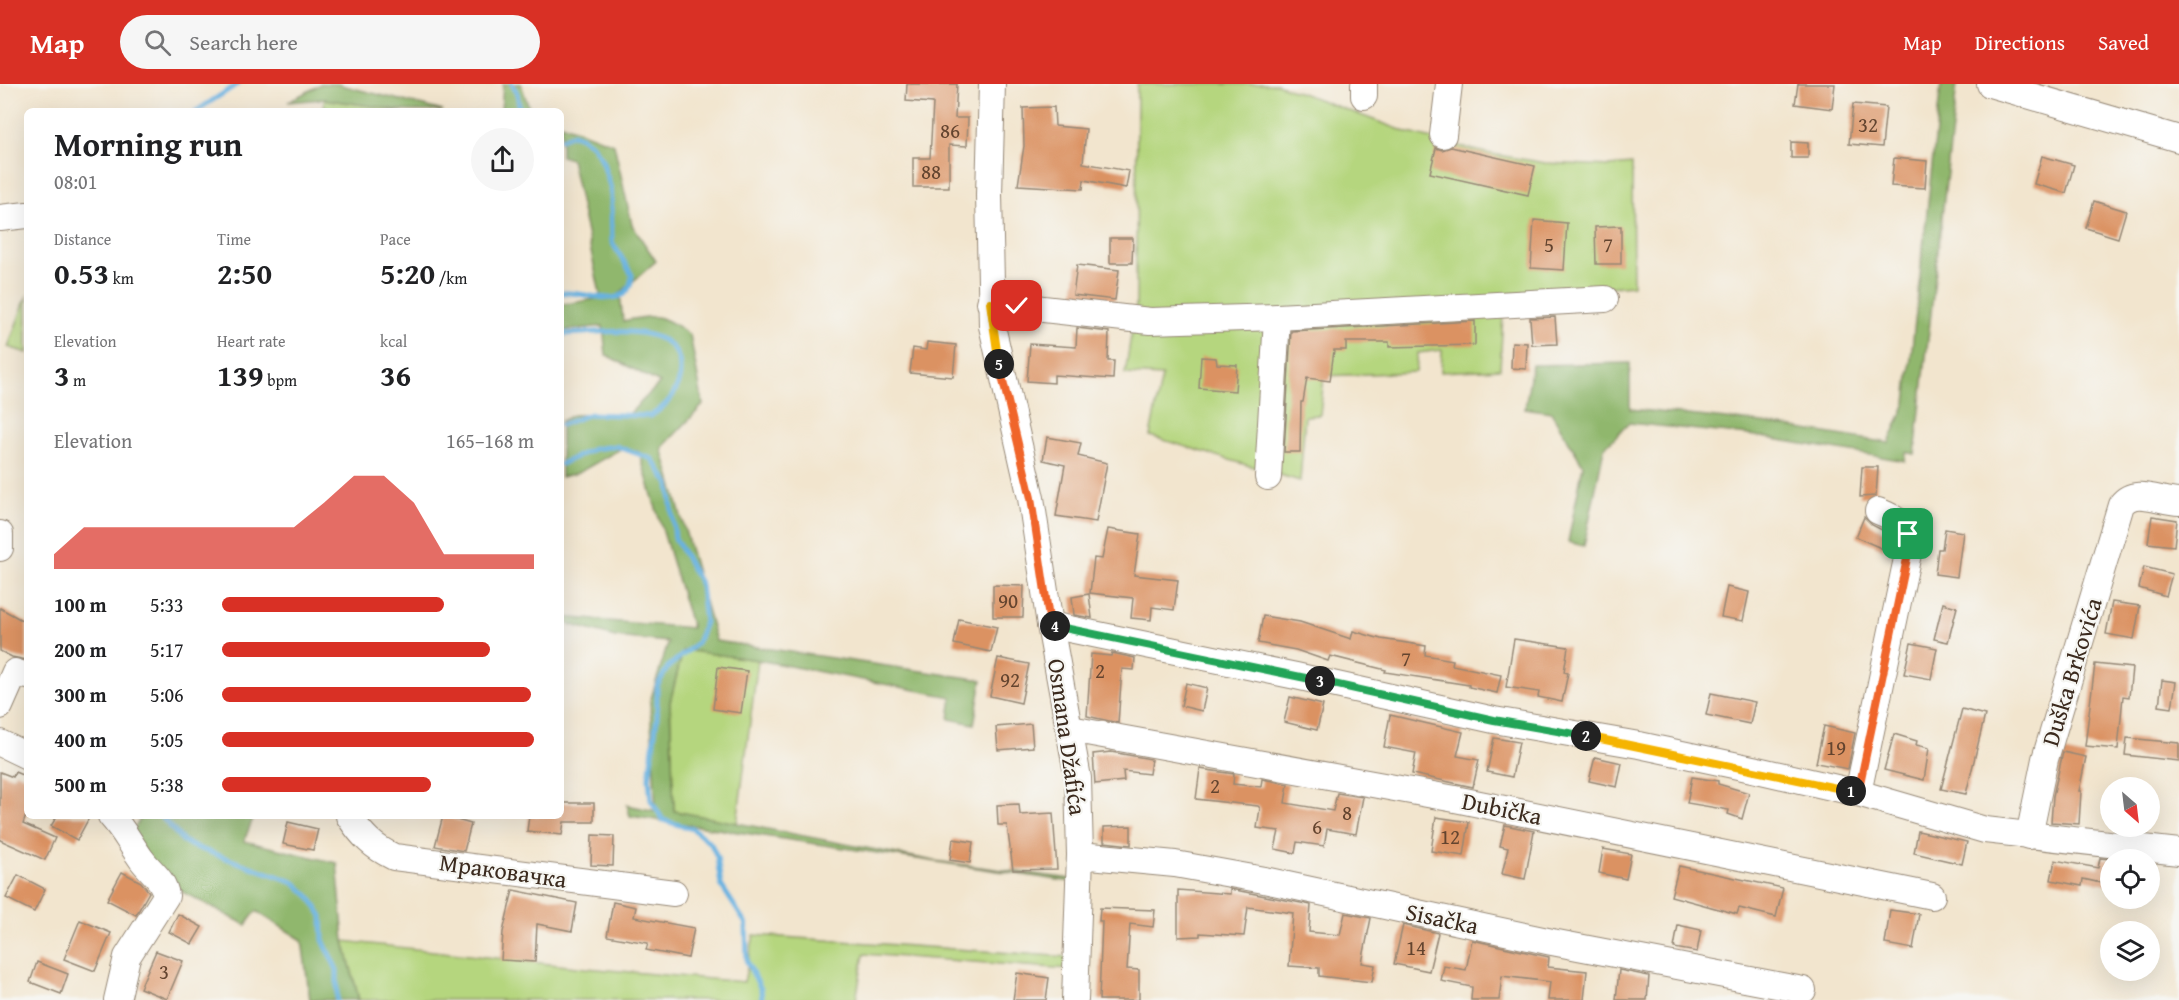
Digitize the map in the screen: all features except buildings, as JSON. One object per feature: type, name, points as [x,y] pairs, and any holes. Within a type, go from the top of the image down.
[{"type":"street","name":"Osmana Džafića","points":[[992,84],[988,195],[990,303],[999,366],[1031,498],[1050,625],[1078,778],[1080,855],[1075,1000]]},
{"type":"street","points":[[1443,135],[1449,84]]},
{"type":"street","points":[[1990,84],[2179,139]]},
{"type":"street","points":[[0,218],[24,215]]},
{"type":"street","points":[[990,303],[1150,321],[1277,317],[1605,299]]},
{"type":"street","points":[[1268,477],[1277,317]]},
{"type":"street","name":"Duška Brkovića","points":[[2029,836],[2044,759],[2120,509],[2125,500],[2138,495],[2179,502]]},
{"type":"street","points":[[1858,793],[1909,549],[1908,534],[1901,523],[1878,510]]},
{"type":"street","points":[[0,534],[0,548]]},
{"type":"street","points":[[1050,625],[1296,675],[1494,720],[1639,745],[1858,793],[1985,830],[2179,852]]},
{"type":"street","points":[[0,706],[14,671]]},
{"type":"street","name":"Dubička","points":[[1070,729],[1455,799],[1932,896]]},
{"type":"street","points":[[0,743],[24,755]]},
{"type":"street","points":[[114,819],[126,833],[142,860],[159,878],[166,896],[127,957],[117,1000]]},
{"type":"street","name":"Мраковачка","points":[[351,819],[362,836],[376,848],[394,857],[674,893]]},
{"type":"street","name":"Sisačka","points":[[1080,855],[1175,864],[1264,880],[1552,942],[1803,990]]},
{"type":"green space","points":[[321,84],[337,84],[431,108],[385,108],[324,99],[288,102]]},
{"type":"green space","points":[[503,84],[521,84],[529,108],[501,108]]},
{"type":"green space","points":[[1137,84],[1277,84],[1409,133],[1486,153],[1545,163],[1609,166],[1632,164],[1633,285],[1504,295],[1500,369],[1441,372],[1442,350],[1418,353],[1416,372],[1324,376],[1320,415],[1305,416],[1300,481],[1150,436],[1162,376],[1125,374],[1136,304]]},
{"type":"green space","points":[[1941,84],[1957,84],[1915,454],[1906,452],[1905,461],[1749,435],[1629,423],[1604,448],[1584,546],[1568,542],[1583,465],[1551,412],[1525,408],[1532,365],[1630,363],[1630,409],[1755,422],[1889,443],[1906,403]]},
{"type":"green space","points":[[324,99],[385,108],[325,108]]},
{"type":"green space","points":[[564,125],[614,144],[632,225],[656,261],[620,293],[623,321],[644,317],[665,319],[690,335],[703,405],[662,448],[716,641],[982,680],[974,724],[949,719],[952,697],[758,660],[683,650],[670,702],[674,811],[934,861],[1071,879],[1071,882],[630,816],[627,805],[656,811],[650,702],[668,642],[615,637],[564,623],[564,617],[692,628],[639,452],[622,448],[578,473],[564,476],[564,420],[573,415],[629,414],[660,383],[606,355],[603,326],[564,331],[564,304],[601,298],[571,159],[564,157]]},
{"type":"green space","points":[[24,303],[24,352],[8,347]]},
{"type":"green space","points":[[683,649],[758,660],[737,823],[674,811],[670,702]]},
{"type":"green space","points":[[140,819],[253,819],[244,841],[337,863],[344,941],[359,1000],[310,1000],[302,940],[256,911],[246,925],[179,890],[171,894],[132,832]]},
{"type":"green space","points":[[754,935],[1069,957],[1069,969],[864,954],[856,1000],[359,1000],[344,941],[586,968],[744,982]]},
{"type":"waterway","points":[[201,108],[238,84]]},
{"type":"waterway","points":[[512,84],[517,93],[520,108]]},
{"type":"waterway","points":[[564,138],[573,134],[581,137],[593,146],[602,160],[611,189],[612,242],[632,275],[629,287],[623,295],[614,298],[564,293]]},
{"type":"waterway","points":[[564,334],[635,332],[653,336],[668,343],[677,355],[680,372],[678,386],[671,398],[650,416],[590,414],[564,424]]},
{"type":"waterway","points":[[564,463],[593,449],[616,446],[652,459],[669,484],[675,538],[701,585],[705,622],[697,643],[668,667],[657,686],[657,717],[649,778],[651,800],[663,820],[693,829],[711,844],[717,857],[721,885],[746,924],[747,962],[761,989],[762,1000]]},
{"type":"waterway","points":[[164,819],[182,840],[192,846],[294,882],[310,897],[322,916],[323,940],[337,970],[337,1000]]},
{"type":"route","points":[[1017,306],[990,303],[999,366],[1031,498],[1050,625],[1296,675],[1494,720],[1639,745],[1858,793],[1909,549],[1908,534]]}]
